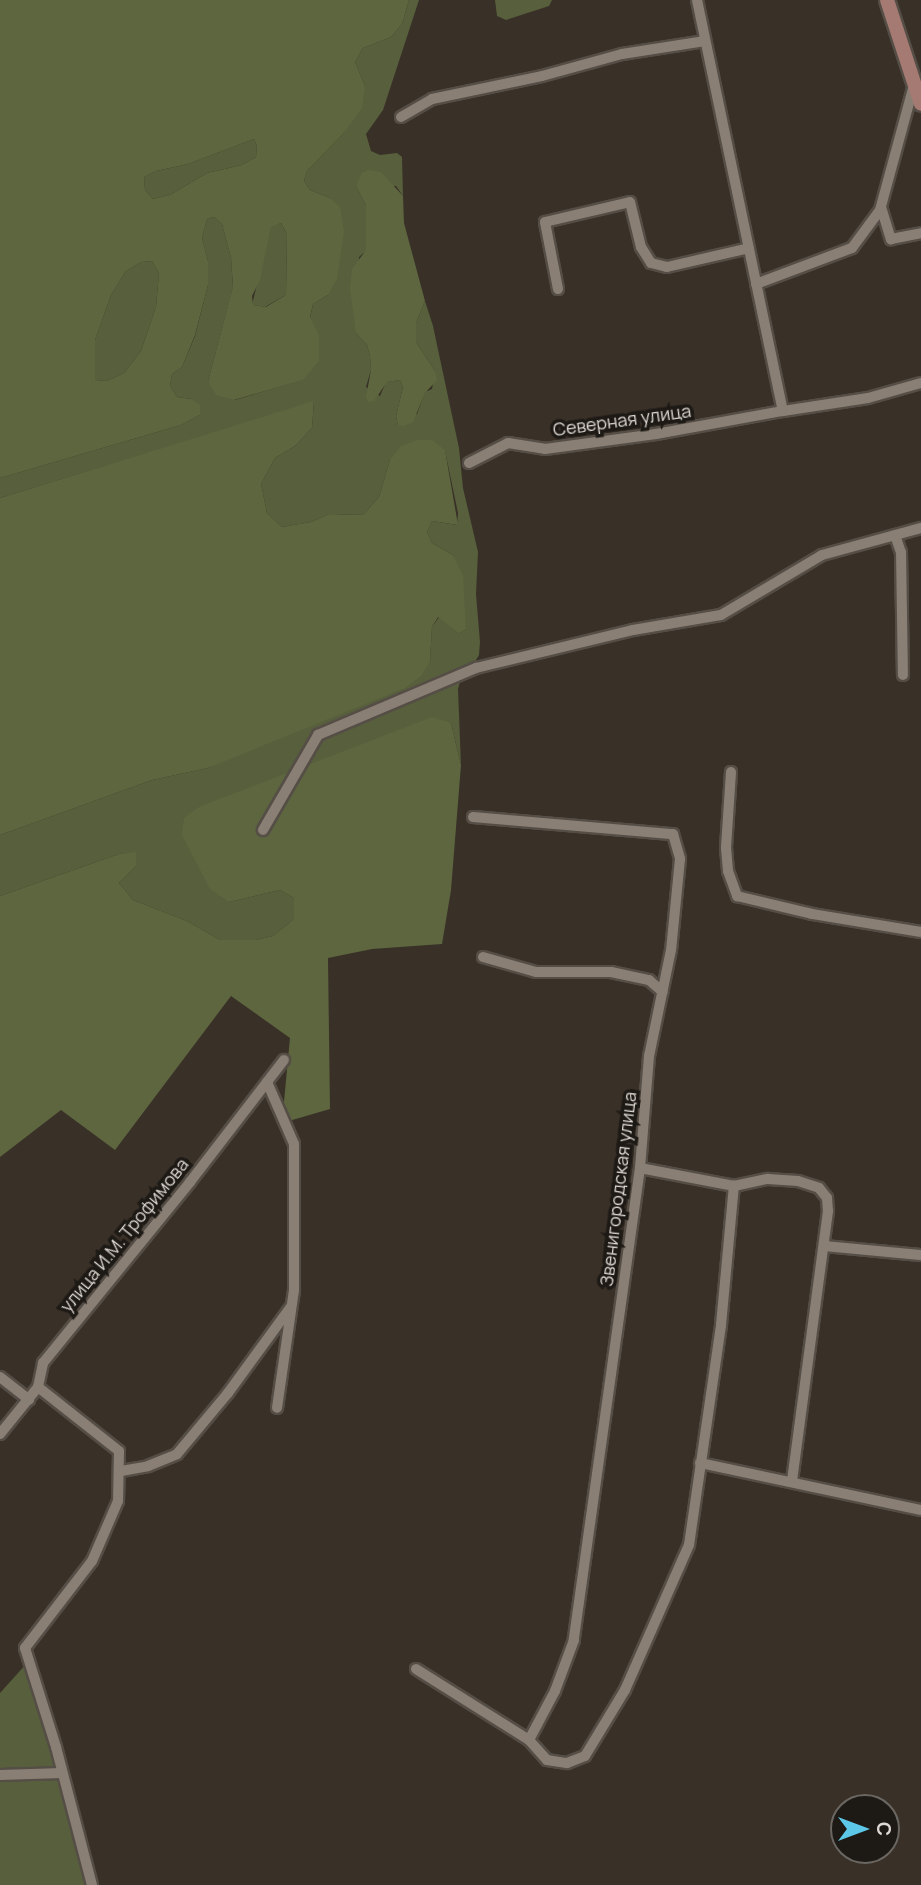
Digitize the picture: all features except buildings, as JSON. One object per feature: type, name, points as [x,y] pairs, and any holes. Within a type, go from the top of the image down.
[{"type":"street","points":[[697,0],[783,411]]},
{"type":"street","points":[[887,0],[921,104]]},
{"type":"street","points":[[401,117],[432,99],[542,76],[622,54],[705,41]]},
{"type":"street","points":[[756,284],[852,248],[881,206],[914,85]]},
{"type":"street","points":[[558,289],[545,222],[630,202],[641,247],[650,263],[667,267],[749,248]]},
{"type":"street","points":[[881,206],[891,239],[921,233]]},
{"type":"street","name":"Северная улица","points":[[469,463],[508,443],[545,449],[656,434],[868,398],[921,383]]},
{"type":"street","points":[[263,830],[318,734],[476,668],[633,630],[721,615],[822,555],[921,528]]},
{"type":"street","points":[[895,535],[901,552],[903,675]]},
{"type":"street","points":[[731,772],[726,848],[728,871],[737,897],[811,914],[921,932]]},
{"type":"street","name":"Звенигородская улица","points":[[472,817],[673,834],[680,859],[663,992],[649,1056],[639,1168],[574,1640],[555,1691],[529,1740]]},
{"type":"street","points":[[483,957],[536,972],[611,971],[649,980],[663,992]]},
{"type":"street","name":"улица И.М. Трофимова","points":[[0,1434],[38,1387],[43,1363],[190,1182],[284,1060]]},
{"type":"street","points":[[267,1082],[294,1144],[291,1305],[277,1408]]},
{"type":"street","points":[[639,1168],[734,1186],[768,1179],[798,1181],[819,1188],[827,1198],[824,1246],[792,1482]]},
{"type":"street","points":[[416,1669],[529,1740],[547,1760],[567,1763],[585,1756],[625,1690],[689,1545],[721,1325],[734,1186]]},
{"type":"street","points":[[824,1246],[921,1255]]},
{"type":"street","points":[[121,1471],[148,1466],[177,1454],[228,1393],[291,1305]]},
{"type":"street","points":[[0,1377],[29,1400]]},
{"type":"street","points":[[38,1387],[118,1451],[121,1471],[118,1501],[92,1561],[25,1648],[92,1885]]},
{"type":"street","points":[[700,1463],[921,1510]]},
{"type":"street","points":[[0,1775],[62,1773]]},
{"type":"green space","points":[[0,0],[409,0],[402,24],[391,37],[363,48],[355,62],[365,86],[362,108],[343,134],[307,171],[304,181],[310,190],[330,198],[340,207],[344,231],[337,279],[328,295],[313,304],[310,317],[319,335],[319,362],[303,380],[234,400],[216,395],[208,381],[233,287],[231,258],[222,224],[214,217],[207,219],[202,238],[208,261],[208,285],[195,335],[182,367],[172,374],[170,386],[177,397],[191,399],[200,405],[200,415],[181,425],[0,478]],"holes":[[[254,139],[257,146],[256,157],[242,165],[207,173],[170,195],[153,199],[145,190],[144,177],[156,171],[188,164]],[[281,223],[287,234],[286,295],[266,307],[253,305],[252,296],[260,280],[271,227]],[[152,261],[159,273],[156,307],[141,351],[124,373],[107,381],[95,380],[95,340],[111,295],[126,271],[141,262]]]},
{"type":"green space","points":[[409,0],[419,0],[383,110],[366,134],[371,151],[380,155],[397,153],[402,157],[403,196],[396,186],[356,186],[366,206],[367,241],[366,251],[359,257],[356,333],[367,345],[370,356],[371,370],[366,387],[380,396],[386,382],[400,380],[403,387],[396,416],[398,425],[417,414],[425,392],[432,389],[435,371],[416,342],[416,323],[425,301],[433,326],[459,448],[463,488],[478,552],[476,594],[479,655],[473,665],[463,671],[458,689],[461,765],[451,723],[229,902],[280,890],[294,898],[294,919],[273,936],[256,940],[220,940],[187,921],[133,900],[119,883],[136,866],[136,853],[119,854],[0,896],[0,835],[152,780],[208,768],[430,661],[432,627],[439,617],[459,634],[466,629],[453,555],[432,543],[427,532],[432,521],[457,525],[458,513],[445,451],[390,460],[379,497],[363,515],[329,514],[311,522],[282,527],[267,513],[261,484],[275,458],[295,446],[312,428],[314,402],[0,498],[0,478],[181,425],[200,415],[191,399],[177,397],[170,386],[172,374],[182,367],[195,336],[208,285],[208,261],[202,238],[207,219],[214,217],[222,224],[231,258],[233,288],[208,381],[235,400],[302,380],[319,362],[319,336],[310,318],[313,304],[328,295],[330,198],[310,190],[304,181],[307,171],[343,134],[365,86],[355,62],[363,48],[391,37],[402,24]]},
{"type":"green space","points":[[495,0],[552,0],[549,6],[506,20],[497,16]]},
{"type":"green space","points":[[254,139],[257,146],[256,157],[242,165],[207,173],[170,195],[153,199],[145,190],[144,177],[156,171],[188,164]]},
{"type":"green space","points":[[368,170],[381,172],[403,196],[404,223],[425,301],[416,323],[416,342],[435,371],[437,380],[425,393],[413,422],[404,426],[398,425],[396,416],[403,387],[400,380],[387,382],[374,401],[368,402],[366,397],[371,370],[370,356],[367,345],[356,333],[350,289],[352,269],[366,250],[366,206],[356,186],[362,173]]},
{"type":"green space","points":[[281,223],[287,234],[286,295],[265,307],[252,305],[271,226]]},
{"type":"green space","points":[[152,261],[159,273],[156,307],[141,351],[124,373],[107,381],[95,380],[95,340],[111,295],[126,271],[141,262]]},
{"type":"green space","points":[[314,401],[312,428],[295,446],[275,458],[261,484],[267,513],[282,527],[311,522],[329,514],[363,515],[379,497],[390,460],[401,446],[418,440],[432,440],[445,450],[458,525],[432,521],[427,532],[432,543],[453,555],[463,576],[466,629],[459,634],[438,617],[432,627],[430,661],[421,676],[405,688],[208,768],[152,780],[0,835],[0,498]]},
{"type":"green space","points":[[432,717],[451,723],[461,765],[451,890],[442,944],[372,949],[328,958],[330,1109],[282,1123],[290,1038],[231,996],[115,1150],[61,1110],[0,1157],[0,896],[119,854],[136,852],[136,866],[119,883],[133,900],[187,921],[220,940],[256,940],[273,936],[294,919],[294,898],[280,890],[229,902],[210,889],[182,835],[184,818],[199,807]]},
{"type":"green space","points":[[27,1663],[87,1885],[0,1885],[0,1693]]}]
